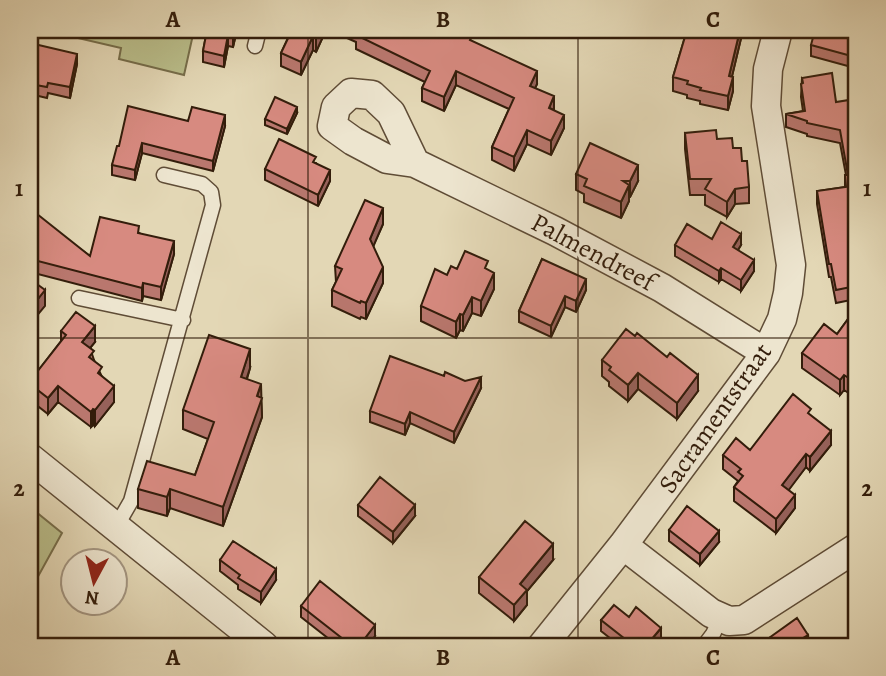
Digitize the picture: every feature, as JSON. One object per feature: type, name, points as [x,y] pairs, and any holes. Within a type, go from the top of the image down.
[{"type":"street","name":"Sacramentstraat","points":[[542,646],[623,545],[766,353],[782,319],[791,265],[766,106],[768,69],[778,30]]},
{"type":"street","name":"Palmendreef","points":[[415,163],[555,231],[662,288],[766,353]]},
{"type":"street","points":[[30,458],[264,646]]},
{"type":"street","points":[[623,545],[712,613],[729,621],[744,620],[856,548]]},
{"type":"lane","points":[[256,46],[259,30]]},
{"type":"lane","points":[[116,527],[131,502],[213,205],[211,192],[202,184],[164,175]]},
{"type":"lane","points":[[79,299],[183,320]]},
{"type":"lane","points":[[704,646],[713,635],[721,617]]},
{"type":"green space","points":[[66,30],[194,30],[184,75],[119,59],[121,48],[65,35]]},
{"type":"green space","points":[[30,507],[62,533],[30,591]]},
{"type":"building","points":[[207,30],[234,30],[233,36],[228,35],[224,56],[203,51]]},
{"type":"building","points":[[292,30],[320,30],[316,38],[313,36],[301,62],[281,53]]},
{"type":"building","points":[[358,30],[435,30],[446,35],[448,30],[464,30],[473,34],[470,40],[537,71],[530,86],[554,96],[549,108],[564,115],[551,141],[527,130],[514,157],[492,147],[514,98],[456,71],[444,97],[422,88],[430,71],[356,35]]},
{"type":"building","points":[[687,30],[740,30],[729,76],[733,77],[728,96],[700,90],[701,88],[687,84],[688,81],[673,77]]},
{"type":"building","points":[[815,30],[856,30],[855,57],[811,45]]},
{"type":"building","points":[[30,43],[77,54],[70,87],[48,83],[47,87],[30,84]]},
{"type":"building","points":[[832,73],[836,102],[849,100],[851,116],[856,115],[856,286],[836,290],[817,191],[846,187],[845,175],[848,175],[840,130],[807,123],[786,114],[805,111],[802,78]]},
{"type":"building","points":[[275,97],[297,107],[287,129],[265,119]]},
{"type":"building","points":[[128,106],[188,121],[192,107],[225,115],[213,161],[142,143],[135,170],[112,165]]},
{"type":"building","points":[[716,130],[717,139],[732,138],[733,148],[741,148],[742,161],[747,161],[749,187],[735,189],[727,202],[705,189],[711,179],[690,179],[685,133]]},
{"type":"building","points":[[279,139],[316,157],[313,162],[330,170],[318,195],[265,169]]},
{"type":"building","points":[[590,143],[638,165],[630,181],[623,181],[629,185],[621,202],[584,186],[587,179],[576,174]]},
{"type":"building","points":[[365,200],[383,208],[370,239],[383,267],[366,303],[360,303],[332,290],[342,269],[335,266]]},
{"type":"building","points":[[32,210],[90,256],[100,217],[139,226],[138,233],[174,241],[161,287],[143,283],[142,288],[30,259]]},
{"type":"building","points":[[721,222],[741,234],[733,247],[754,260],[741,280],[721,268],[719,271],[675,245],[687,224],[712,239]]},
{"type":"building","points":[[465,251],[488,261],[485,268],[494,273],[481,301],[472,297],[463,315],[460,314],[456,322],[421,306],[435,269],[447,275],[451,266],[457,269]]},
{"type":"building","points":[[542,259],[586,279],[576,301],[565,296],[551,326],[519,311]]},
{"type":"building","points":[[30,279],[45,290],[30,309]]},
{"type":"building","points":[[856,308],[856,383],[844,375],[840,380],[802,353],[824,324],[837,334]]},
{"type":"building","points":[[76,312],[95,326],[82,342],[94,351],[89,357],[102,367],[98,373],[114,386],[91,412],[58,386],[48,398],[30,384],[66,335],[61,331]]},
{"type":"building","points":[[626,329],[635,336],[637,333],[667,357],[670,353],[698,375],[677,403],[638,373],[628,385],[609,370],[611,367],[602,360]]},
{"type":"building","points":[[209,335],[250,349],[241,377],[261,384],[257,396],[262,398],[223,507],[170,489],[167,497],[138,489],[147,461],[195,475],[214,422],[183,410]]},
{"type":"building","points":[[390,356],[444,376],[445,372],[465,381],[481,377],[454,432],[410,412],[405,424],[370,411]]},
{"type":"building","points":[[793,394],[811,409],[808,413],[831,431],[810,457],[806,454],[782,485],[795,495],[776,519],[734,487],[743,476],[738,472],[741,469],[723,455],[736,438],[750,450]]},
{"type":"building","points":[[380,477],[415,505],[393,532],[358,505]]},
{"type":"building","points":[[687,506],[719,531],[700,554],[669,530]]},
{"type":"building","points":[[525,521],[553,544],[520,584],[527,590],[514,605],[479,577]]},
{"type":"building","points":[[233,541],[276,569],[261,592],[238,578],[240,575],[220,560]]},
{"type":"building","points":[[320,581],[375,625],[359,646],[352,646],[301,606]]},
{"type":"building","points":[[614,605],[629,617],[636,607],[661,628],[646,646],[634,646],[601,620]]},
{"type":"building","points":[[797,618],[808,635],[803,638],[809,646],[774,646],[769,638]]}]
